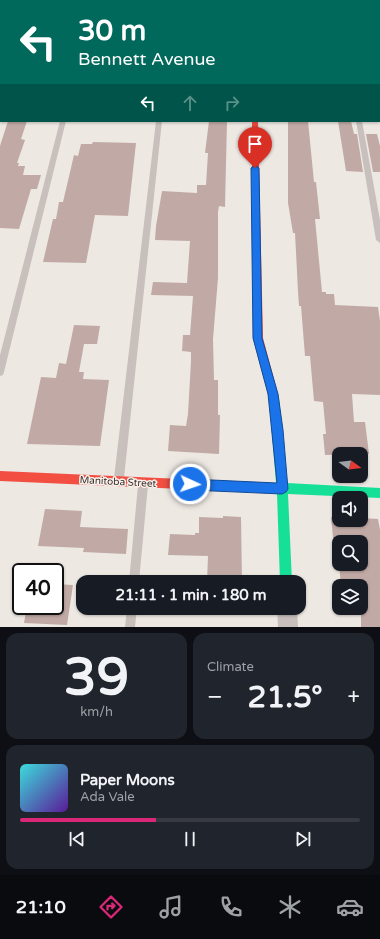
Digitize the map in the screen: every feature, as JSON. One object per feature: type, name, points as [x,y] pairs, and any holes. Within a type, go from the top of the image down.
[{"type":"street","points":[[254,122],[258,338],[273,394],[278,430],[286,575]]},
{"type":"street","name":"Manitoba Street","points":[[1,481],[118,481],[380,493]]},
{"type":"street","points":[[287,615],[288,627]]},
{"type":"lane","points":[[0,372],[63,122]]},
{"type":"lane","points":[[118,481],[159,122]]},
{"type":"lane","points":[[359,122],[380,240]]},
{"type":"lane","points":[[135,575],[144,482]]},
{"type":"lane","points":[[130,627],[131,615]]},
{"type":"building","points":[[8,122],[27,122],[21,139],[25,140],[17,163],[19,163],[18,166],[25,166],[23,175],[41,175],[37,189],[31,189],[19,229],[0,228],[0,146]]},
{"type":"building","points":[[209,122],[227,122],[225,207],[219,206],[218,212],[218,278],[213,339],[214,380],[218,380],[218,415],[220,415],[219,454],[168,451],[170,425],[186,426],[188,414],[191,352],[182,351],[183,335],[190,335],[193,296],[151,295],[153,282],[187,283],[190,241],[155,240],[156,226],[162,191],[197,193],[197,185],[206,185],[208,153],[205,153]]},
{"type":"building","points":[[288,122],[308,122],[314,182],[316,182],[320,219],[315,219],[322,292],[326,292],[326,294],[334,294],[335,305],[378,307],[380,321],[380,395],[352,394],[354,422],[365,422],[369,454],[368,447],[332,447],[332,455],[325,455],[323,434],[326,434],[323,402],[314,401],[310,356],[305,356],[301,306],[299,306],[295,233],[293,233],[288,203]]},
{"type":"building","points":[[338,122],[351,122],[354,134],[357,134],[363,172],[346,171]]},
{"type":"building","points":[[366,134],[377,134],[380,146],[380,172],[373,172]]},
{"type":"building","points":[[93,142],[136,143],[128,216],[95,215],[86,263],[43,262],[53,219],[56,219],[59,202],[63,202],[74,155],[78,156],[81,144],[92,144]]},
{"type":"building","points":[[74,325],[100,326],[97,344],[84,344],[79,372],[84,372],[83,379],[109,380],[100,446],[27,444],[41,377],[56,378],[59,363],[66,364]]},
{"type":"building","points":[[45,509],[82,511],[80,527],[128,529],[126,554],[83,552],[84,548],[38,546]]},
{"type":"building","points":[[223,516],[241,517],[242,575],[207,575],[208,556],[168,555],[170,534],[195,535],[195,533],[199,533],[199,517],[223,518]]},
{"type":"building","points":[[331,517],[332,527],[368,527],[368,518],[378,519],[380,530],[380,627],[361,627],[361,615],[368,615],[368,579],[340,579],[340,571],[368,571],[368,535],[333,535]]},
{"type":"building","points":[[64,584],[73,585],[67,625],[24,623],[25,615],[64,615]]},
{"type":"traffic: fast","points":[[274,398],[281,467],[286,575]]},
{"type":"traffic: fast","points":[[271,488],[380,493]]},
{"type":"traffic: jam","points":[[255,122],[258,338],[274,398]]},
{"type":"traffic: jam","points":[[0,476],[271,488]]},
{"type":"route","points":[[190,484],[282,489],[278,430],[273,394],[258,338],[255,168]]}]
